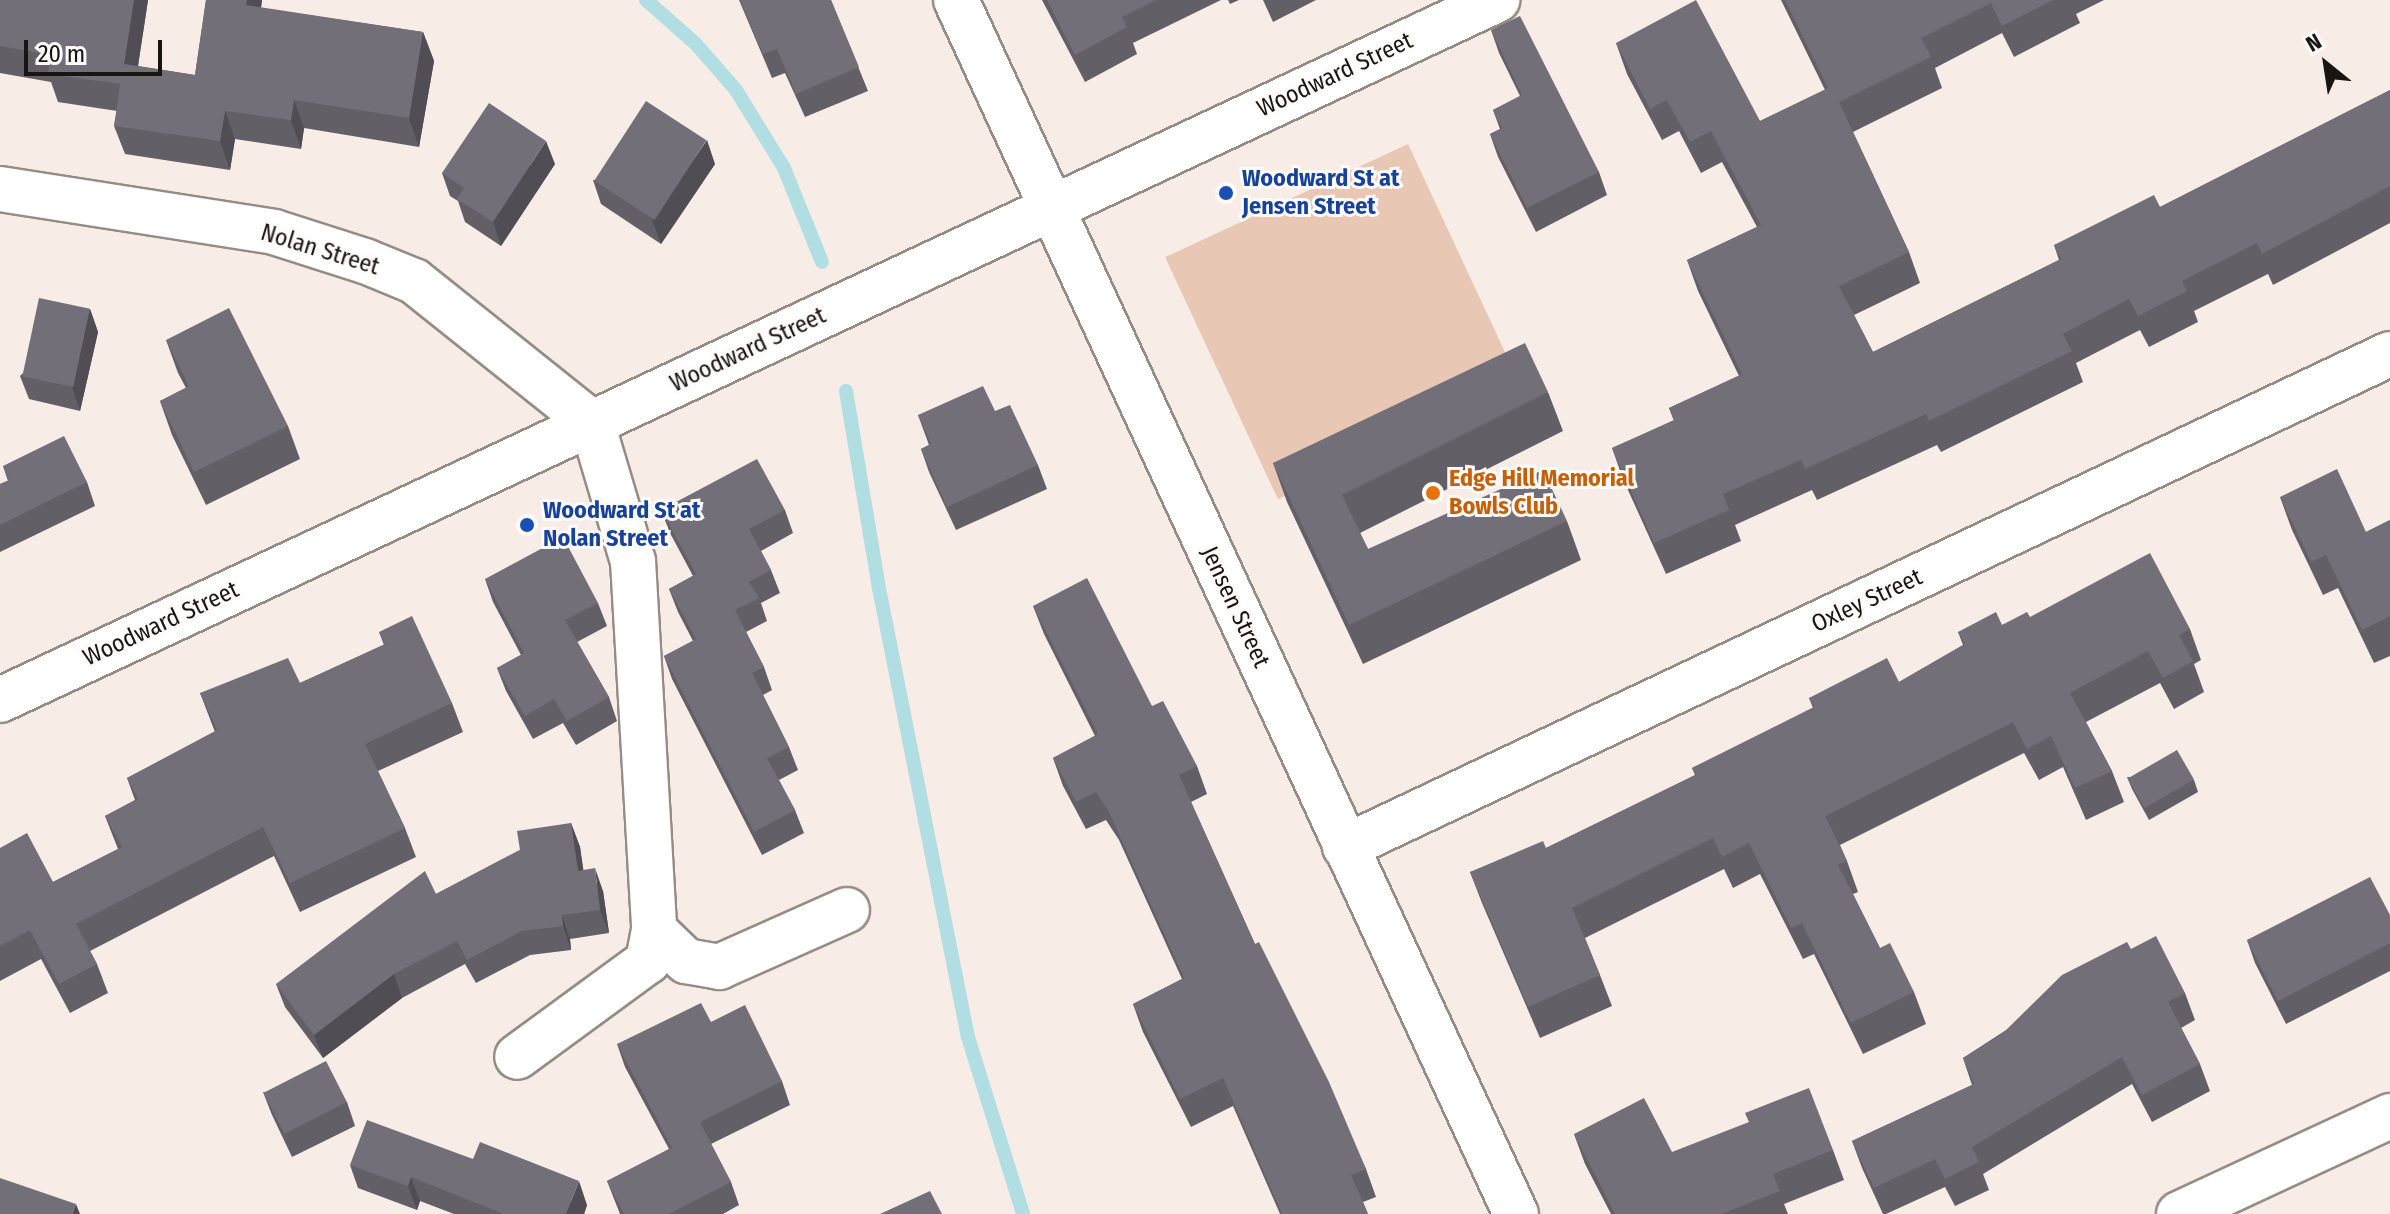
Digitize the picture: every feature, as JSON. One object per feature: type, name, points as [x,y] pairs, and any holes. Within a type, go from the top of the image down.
[{"type":"street","name":"Jensen Street","points":[[956,0],[1516,1214]]},
{"type":"street","name":"Woodward Street","points":[[0,700],[1497,0]]},
{"type":"street","name":"Nolan Street","points":[[0,189],[274,232],[365,261],[414,281],[592,423]]},
{"type":"street","name":"Oxley Street","points":[[1345,847],[2390,354]]},
{"type":"street","points":[[517,1057],[648,961],[654,930],[633,561],[592,423]]},
{"type":"street","points":[[654,930],[686,961],[719,967],[847,910]]},
{"type":"street","points":[[2179,1214],[2390,1116]]},
{"type":"shaded area","points":[[1408,144],[1521,386],[1278,499],[1165,257]]},
{"type":"building","points":[[0,0],[134,0],[124,64],[195,75],[206,0],[247,0],[246,5],[423,32],[409,118],[294,100],[291,120],[225,111],[220,141],[114,126],[120,84],[48,74],[51,55],[0,46]]},
{"type":"building","points":[[740,0],[831,0],[859,67],[796,94],[777,49],[763,54]]},
{"type":"building","points":[[1047,0],[1156,0],[1122,17],[1127,27],[1075,55]]},
{"type":"building","points":[[1696,0],[1760,121],[1828,88],[1785,0],[2053,0],[2002,26],[1991,3],[1921,38],[1931,57],[1839,102],[1909,252],[1839,286],[1873,352],[2061,259],[2054,245],[2154,195],[2160,207],[2390,90],[2390,186],[2262,254],[2257,243],[2182,281],[2187,291],[2138,316],[2129,299],[2063,334],[2072,351],[1929,421],[1926,414],[1805,469],[1801,460],[1723,494],[1729,510],[1654,543],[1612,448],[1674,420],[1669,408],[1742,374],[1687,260],[1761,225],[1711,131],[1690,142],[1667,100],[1650,109],[1616,43]]},
{"type":"building","points":[[1520,16],[1599,172],[1527,208],[1490,134],[1502,128],[1493,110],[1522,95],[1491,30]]},
{"type":"building","points":[[646,101],[706,140],[655,220],[594,181]]},
{"type":"building","points":[[489,103],[546,141],[493,222],[457,199],[464,188],[442,173]]},
{"type":"building","points":[[39,298],[90,309],[73,387],[22,376]]},
{"type":"building","points":[[229,308],[288,426],[194,472],[160,401],[189,386],[166,340]]},
{"type":"building","points":[[1525,343],[1548,392],[1342,495],[1368,549],[1543,470],[1567,521],[1349,625],[1273,463]]},
{"type":"building","points":[[983,386],[995,411],[1010,405],[1038,465],[947,507],[921,449],[931,444],[918,415]]},
{"type":"building","points":[[64,436],[87,482],[0,525],[0,484],[9,480],[3,466]]},
{"type":"building","points":[[757,459],[785,510],[749,529],[771,570],[749,582],[759,598],[735,610],[764,667],[752,673],[789,747],[767,758],[795,810],[754,832],[664,656],[696,639],[669,589],[696,574],[661,510]]},
{"type":"building","points":[[2337,469],[2366,532],[2390,520],[2390,616],[2362,630],[2326,555],[2311,562],[2280,497]]},
{"type":"building","points":[[563,537],[598,603],[565,620],[609,697],[567,721],[554,699],[525,716],[497,668],[524,653],[485,579]]},
{"type":"building","points":[[2150,553],[2190,629],[2179,635],[2193,661],[2163,678],[2148,651],[2070,693],[2112,771],[2075,788],[2051,736],[2027,749],[2013,722],[1825,816],[1847,861],[1838,865],[1880,948],[1890,943],[1914,992],[1851,1023],[1802,923],[1791,928],[1749,843],[1722,857],[1713,838],[1572,908],[1600,975],[1528,1007],[1470,872],[1543,841],[1546,848],[1696,775],[1692,768],[1814,707],[1809,698],[1887,658],[1899,682],[1965,644],[1958,632],[1996,612],[2002,625],[2027,612],[2030,617]]},
{"type":"building","points":[[1087,578],[1152,706],[1163,701],[1197,766],[1179,775],[1255,944],[1259,942],[1329,1082],[1366,1169],[1351,1175],[1368,1214],[1282,1214],[1223,1078],[1180,1099],[1133,1004],[1184,978],[1109,812],[1096,792],[1076,802],[1053,758],[1098,734],[1033,606]]},
{"type":"building","points":[[412,616],[452,703],[365,744],[405,828],[290,883],[263,827],[76,924],[97,964],[59,984],[30,930],[0,946],[0,848],[27,833],[53,882],[122,847],[105,816],[138,799],[127,778],[217,730],[200,693],[288,658],[300,683],[385,644],[379,632]]},
{"type":"building","points":[[2177,750],[2194,779],[2145,808],[2128,778]]},
{"type":"building","points":[[571,823],[578,871],[595,868],[600,910],[562,915],[563,926],[522,931],[467,960],[457,941],[394,974],[314,1035],[276,984],[425,871],[436,894],[520,850],[517,831]]},
{"type":"building","points":[[2370,877],[2390,915],[2390,943],[2278,1001],[2247,940]]},
{"type":"building","points":[[2156,936],[2185,993],[2168,1002],[2200,1064],[2142,1095],[2122,1057],[1972,1147],[1979,1162],[1945,1179],[1935,1159],[1874,1188],[1852,1141],[1974,1084],[1963,1058],[2002,1034],[2062,975],[2127,942],[2131,949]]},
{"type":"building","points":[[701,1003],[711,1022],[745,1005],[782,1081],[700,1122],[731,1182],[669,1214],[624,1214],[607,1181],[672,1148],[617,1044]]},
{"type":"building","points":[[326,1061],[347,1102],[285,1134],[264,1093]]},
{"type":"building","points":[[1809,1088],[1833,1150],[1773,1174],[1780,1191],[1721,1214],[1615,1214],[1574,1134],[1644,1098],[1672,1152],[1749,1122],[1745,1113]]},
{"type":"building","points":[[367,1120],[473,1159],[480,1142],[579,1181],[566,1214],[504,1214],[411,1177],[408,1186],[350,1165]]},
{"type":"building","points":[[0,1178],[76,1204],[72,1214],[0,1214]]},
{"type":"building","points":[[930,1191],[942,1214],[880,1214]]},
{"type":"waterway","points":[[646,0],[695,43],[736,90],[784,168],[822,262]]},
{"type":"waterway","points":[[846,391],[878,583],[968,1037],[1023,1214]]},
{"type":"place","name":"Woodward St at Jensen Street","points":[[1226,193]]},
{"type":"place","name":"Edge Hill Memorial Bowls Club","points":[[1433,493]]},
{"type":"place","name":"Woodward St at Nolan Street","points":[[527,525]]}]
